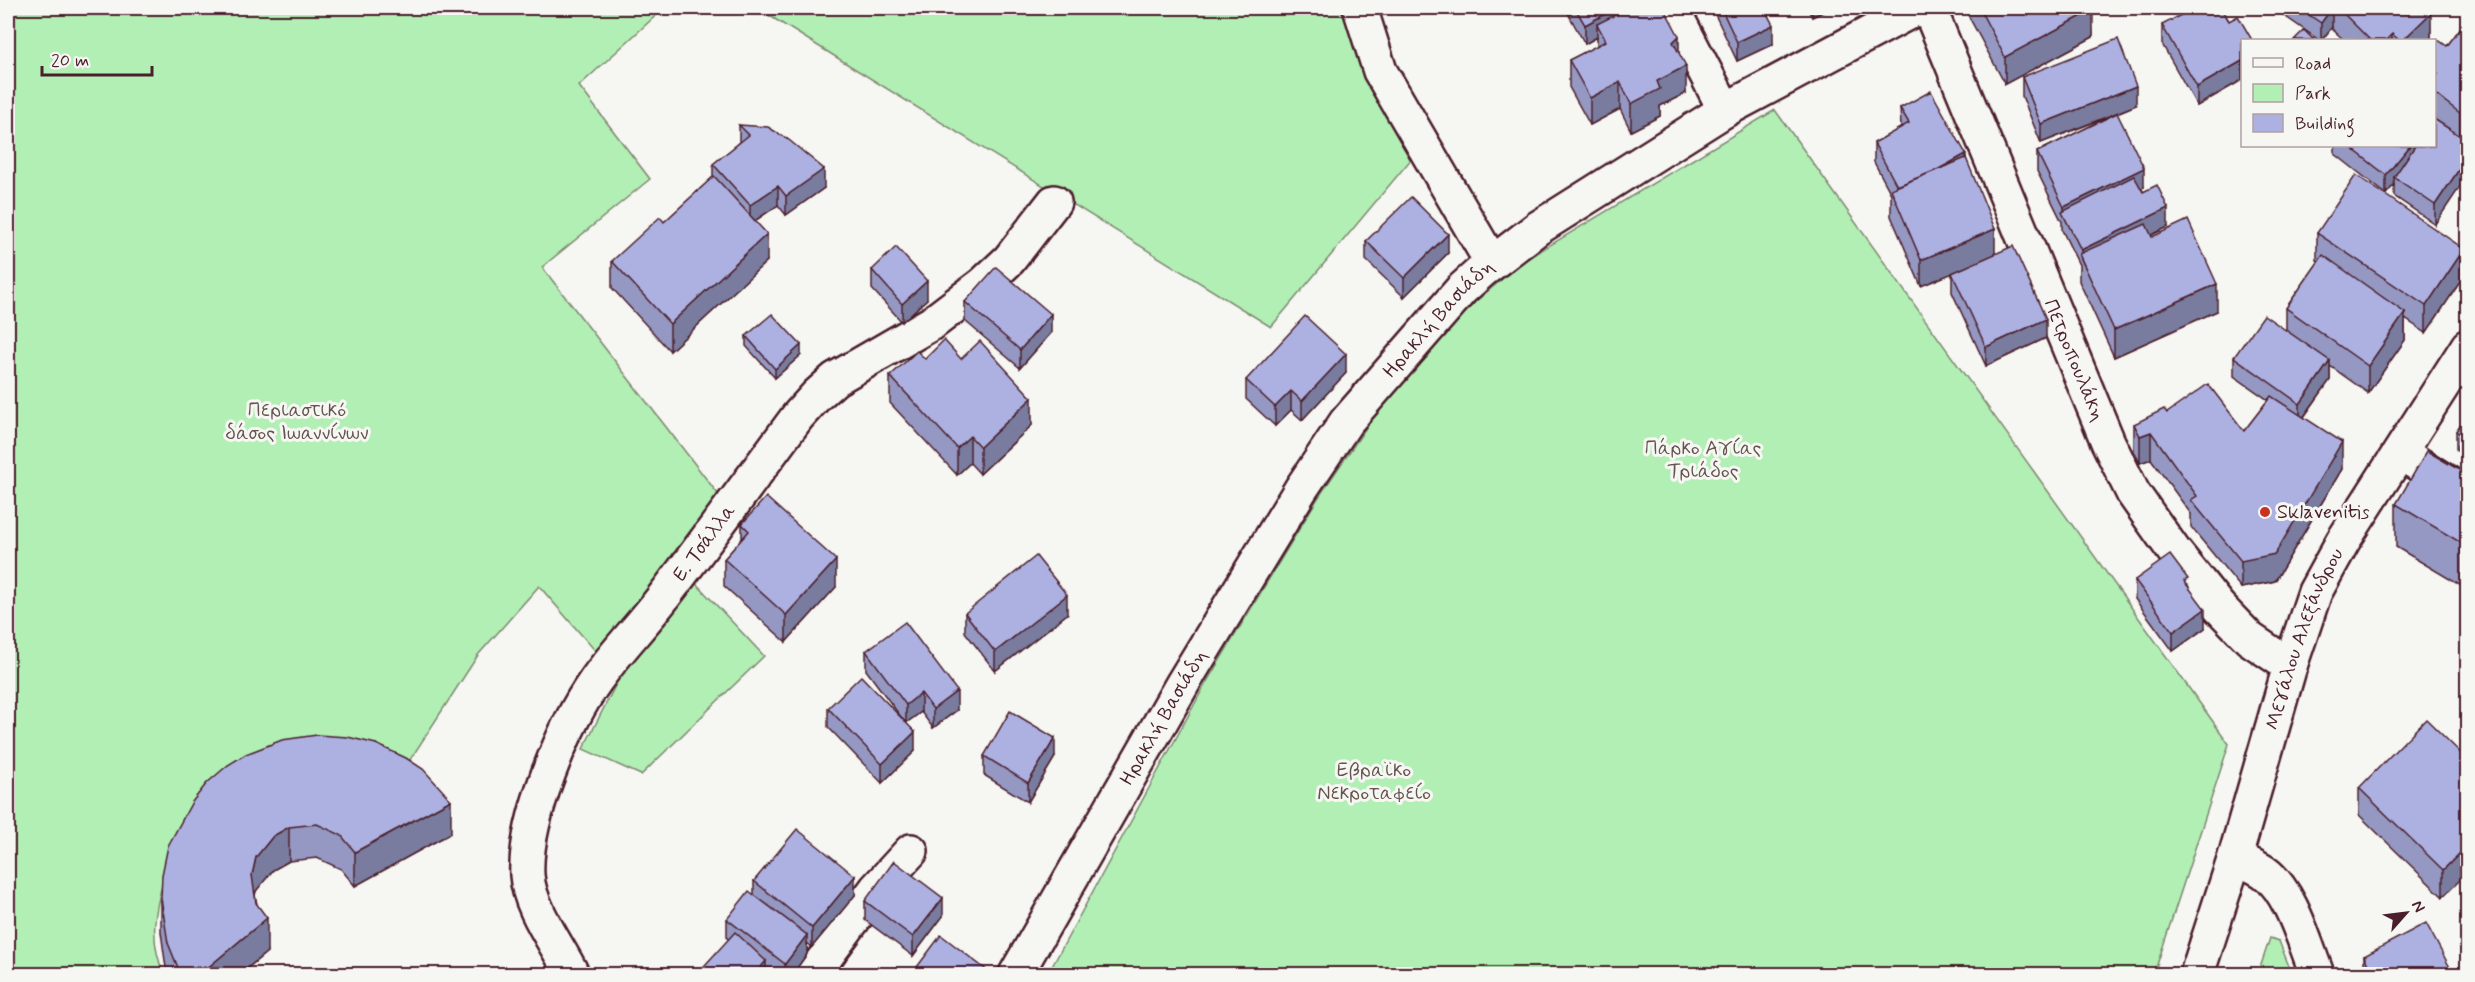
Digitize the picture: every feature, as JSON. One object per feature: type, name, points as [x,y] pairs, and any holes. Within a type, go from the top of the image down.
[{"type":"street","points":[[1360,8],[1380,71],[1492,263]]},
{"type":"street","points":[[1672,8],[1725,110]]},
{"type":"street","name":"Ηρακλή Βασιάδη","points":[[1016,975],[1254,565],[1346,422],[1462,289],[1538,228],[1725,110],[1917,8]]},
{"type":"street","name":"Πετροπουλάκη","points":[[1929,8],[2108,442],[2133,494],[2160,533],[2219,607],[2250,639],[2290,666]]},
{"type":"street","name":"Ε. Τσάλλα","points":[[572,975],[534,904],[527,878],[527,860],[530,837],[539,803],[581,704],[611,660],[666,594],[798,416],[817,394],[835,379],[932,323],[982,285],[1009,260],[1054,202]]},
{"type":"street","name":"Μεγάλου Αλεξάνδρου","points":[[2197,975],[2235,857],[2290,666],[2315,592],[2329,565],[2468,346]]},
{"type":"street","points":[[2401,453],[2468,496]]},
{"type":"street","points":[[813,975],[876,889],[911,851]]},
{"type":"street","points":[[2235,857],[2264,872],[2273,881],[2289,906],[2316,975]]},
{"type":"green space","name":"Περιαστικό δάσος Ιωαννίνων","points":[[8,8],[664,8],[579,86],[650,179],[542,267],[725,503],[676,562],[764,656],[641,775],[583,749],[619,678],[539,586],[478,655],[397,780],[165,876],[158,901],[155,925],[156,950],[164,974],[8,974]]},
{"type":"green space","points":[[757,8],[1349,8],[1418,151],[1271,327]]},
{"type":"green space","name":"Πάρκο Αγίας Τριάδος","points":[[1775,110],[2229,744],[2154,974],[1048,974],[1206,683],[1318,498],[1380,407],[1475,302],[1525,260]]},
{"type":"green space","points":[[2270,938],[2279,941],[2292,974],[2258,974]]},
{"type":"building","points":[[1575,8],[1616,8],[1585,25]]},
{"type":"building","points":[[1629,8],[1664,8],[1679,36],[1673,42],[1686,66],[1657,81],[1660,89],[1631,104],[1620,82],[1590,98],[1569,60],[1606,41],[1597,24]]},
{"type":"building","points":[[1721,8],[1764,8],[1773,25],[1737,42]]},
{"type":"building","points":[[1979,8],[2091,8],[2093,10],[2005,57]]},
{"type":"building","points":[[2194,8],[2221,8],[2229,21],[2238,16],[2251,39],[2241,39],[2241,62],[2197,87],[2162,25]]},
{"type":"building","points":[[2299,8],[2332,8],[2321,23]]},
{"type":"building","points":[[2338,8],[2426,8],[2431,13],[2404,39],[2398,39],[2392,34],[2387,39],[2369,39]]},
{"type":"building","points":[[2468,18],[2468,103],[2460,113],[2436,95],[2438,74],[2436,73],[2436,42],[2438,40],[2447,46]]},
{"type":"building","points":[[2304,30],[2313,39],[2295,39]]},
{"type":"building","points":[[2118,39],[2136,86],[2041,124],[2022,77]]},
{"type":"building","points":[[1931,91],[1966,154],[1937,170],[1897,186],[1874,143],[1909,123],[1900,108]]},
{"type":"building","points":[[2117,113],[2144,168],[2064,207],[2037,152]]},
{"type":"building","points":[[2436,120],[2468,141],[2468,156],[2435,205],[2394,177],[2414,147],[2436,147]]},
{"type":"building","points":[[739,125],[768,127],[789,140],[824,169],[786,196],[778,186],[750,205],[713,164],[749,135]]},
{"type":"building","points":[[2350,147],[2409,147],[2386,175]]},
{"type":"building","points":[[1966,158],[1995,229],[1921,260],[1891,189]]},
{"type":"building","points":[[2356,175],[2464,249],[2426,306],[2317,233]]},
{"type":"building","points":[[714,176],[767,234],[670,324],[612,261],[660,217],[664,222]]},
{"type":"building","points":[[2134,176],[2143,192],[2157,185],[2168,208],[2081,250],[2062,212]]},
{"type":"building","points":[[1411,197],[1448,234],[1404,278],[1366,241]]},
{"type":"building","points":[[2188,220],[2217,284],[2114,330],[2079,254],[2146,224],[2152,237]]},
{"type":"building","points":[[2013,246],[2046,319],[1986,347],[1952,273]]},
{"type":"building","points":[[896,247],[927,281],[902,304],[872,270]]},
{"type":"building","points":[[2323,255],[2405,313],[2368,366],[2286,308]]},
{"type":"building","points":[[996,267],[1051,314],[1020,350],[965,302]]},
{"type":"building","points":[[772,314],[801,345],[775,369],[746,336]]},
{"type":"building","points":[[2264,315],[2330,361],[2300,404],[2234,357]]},
{"type":"building","points":[[1305,316],[1346,354],[1302,401],[1291,391],[1275,407],[1246,380]]},
{"type":"building","points":[[944,340],[961,359],[980,341],[1032,398],[980,447],[970,436],[957,448],[890,376],[917,351],[925,359]]},
{"type":"building","points":[[2208,384],[2244,431],[2271,396],[2342,442],[2275,554],[2241,561],[2191,500],[2197,496],[2151,432],[2140,436],[2134,424],[2164,409],[2167,413]]},
{"type":"building","points":[[2468,414],[2468,439],[2456,431]]},
{"type":"building","points":[[2427,451],[2468,475],[2468,547],[2396,504]]},
{"type":"building","points":[[766,497],[836,560],[786,615],[724,559],[749,531],[742,524]]},
{"type":"building","points":[[2170,555],[2188,579],[2184,581],[2205,609],[2173,632],[2135,580]]},
{"type":"building","points":[[1036,556],[1067,595],[995,652],[965,613]]},
{"type":"building","points":[[905,622],[957,691],[933,709],[921,693],[906,705],[866,651]]},
{"type":"building","points":[[861,676],[915,732],[882,764],[828,708]]},
{"type":"building","points":[[1010,711],[1055,738],[1028,783],[984,756]]},
{"type":"building","points":[[2426,719],[2468,760],[2468,845],[2443,870],[2359,788]]},
{"type":"building","points":[[317,735],[348,737],[376,744],[406,758],[423,769],[451,800],[355,852],[341,835],[317,824],[289,827],[273,836],[256,857],[252,875],[256,903],[267,918],[199,975],[181,975],[168,943],[161,898],[162,875],[168,846],[192,802],[207,783],[228,765],[246,754],[282,740]]},
{"type":"building","points":[[797,829],[855,876],[812,928],[754,881]]},
{"type":"building","points":[[894,861],[943,898],[913,937],[865,901]]},
{"type":"building","points":[[749,891],[807,935],[785,964],[727,919]]},
{"type":"building","points":[[2426,923],[2454,975],[2373,975],[2364,956]]},
{"type":"building","points":[[735,932],[766,961],[754,975],[696,975]]},
{"type":"building","points":[[941,935],[989,972],[987,975],[911,975]]},
{"type":"place","name":"Sklavenitis","points":[[2265,512]]},
{"type":"park label","name":"Εβραϊκο Νεκροταφείο","points":[[1374,782]]}]
